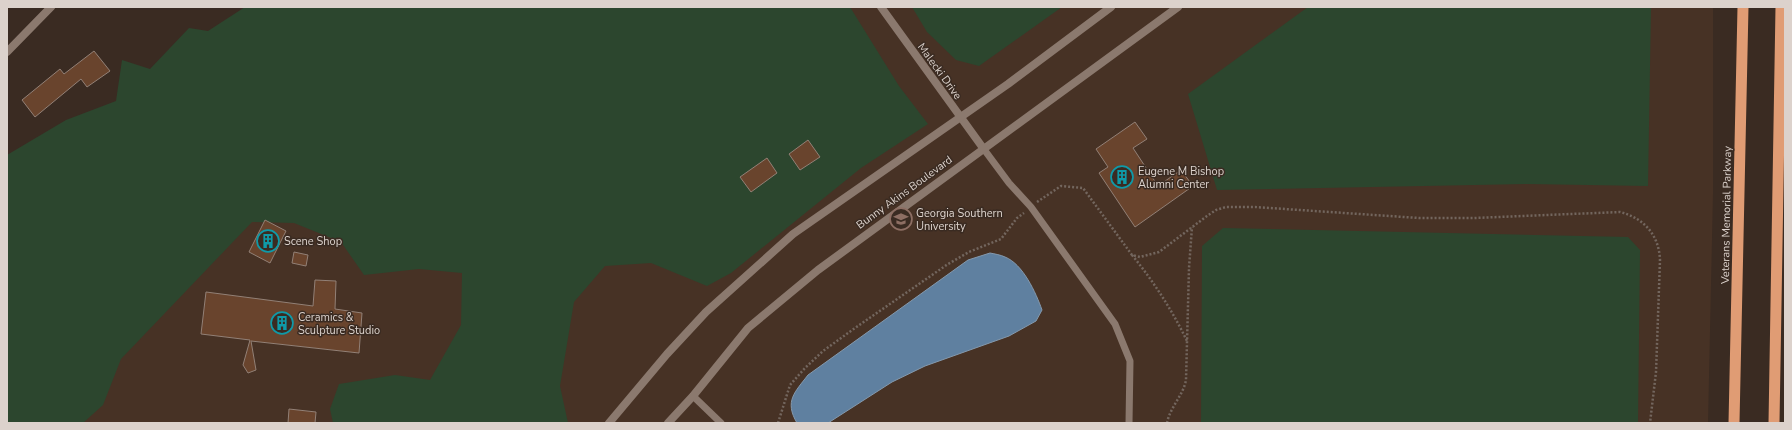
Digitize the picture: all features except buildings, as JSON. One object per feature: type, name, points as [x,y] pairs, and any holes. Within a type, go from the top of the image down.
[{"type":"highway","name":"Veterans Memorial Parkway","points":[[1734,423],[1743,7]]},
{"type":"highway","points":[[1774,423],[1781,7]]},
{"type":"street","points":[[7,52],[51,7]]},
{"type":"street","name":"Malecki Drive","points":[[881,7],[983,148]]},
{"type":"street","points":[[609,423],[667,354],[706,312],[793,234],[1008,84],[1110,7]]},
{"type":"street","name":"Bunny Akins Boulevard","points":[[668,423],[693,396],[748,328],[818,270],[1178,7]]},
{"type":"lane","points":[[983,148],[1031,207],[1115,324],[1130,361],[1129,423]]},
{"type":"lane","points":[[693,396],[721,423]]},
{"type":"path","points":[[778,423],[790,385],[823,351],[948,264],[969,252],[1002,239],[1017,218],[1056,188],[1061,186],[1082,188],[1150,278],[1175,315],[1188,343]]},
{"type":"path","points":[[1132,255],[1140,257],[1159,252],[1192,226],[1216,210],[1226,207],[1255,207],[1419,218],[1497,217],[1620,212],[1634,216],[1640,220],[1653,235],[1660,251],[1656,372],[1650,423]]},
{"type":"path","points":[[1167,423],[1172,407],[1185,388],[1192,226]]},
{"type":"shaded area","name":"Georgia Southern University","points":[[418,7],[1713,7],[1713,193],[1708,423],[7,423],[7,192]]},
{"type":"green space","points":[[245,7],[850,7],[899,86],[928,124],[861,168],[731,273],[707,286],[651,263],[605,266],[574,302],[560,386],[568,423],[333,423],[330,409],[339,384],[395,375],[430,380],[461,325],[462,273],[419,269],[364,275],[341,242],[294,223],[252,222],[121,359],[103,405],[83,423],[7,423],[7,155],[66,120],[116,101],[122,60],[150,69],[189,28],[208,31]]},
{"type":"green space","points":[[912,7],[1062,7],[979,66],[956,60],[927,32]]},
{"type":"green space","points":[[1308,7],[1651,7],[1648,186],[1527,184],[1217,190],[1188,94]]},
{"type":"green space","points":[[1223,228],[1628,237],[1640,250],[1638,423],[1201,423],[1202,246]]},
{"type":"water","points":[[990,253],[1002,256],[1012,261],[1023,272],[1042,310],[1036,321],[1009,336],[925,366],[892,382],[828,423],[797,423],[791,409],[791,403],[795,392],[808,375],[968,260]]},
{"type":"place","name":"Eugene M Bishop Alumni Center","points":[[1122,177]]},
{"type":"place","name":"Georgia Southern University","points":[[901,219]]},
{"type":"place","name":"Scene Shop","points":[[268,241]]},
{"type":"place","name":"Ceramics & Sculpture Studio","points":[[282,323]]}]
